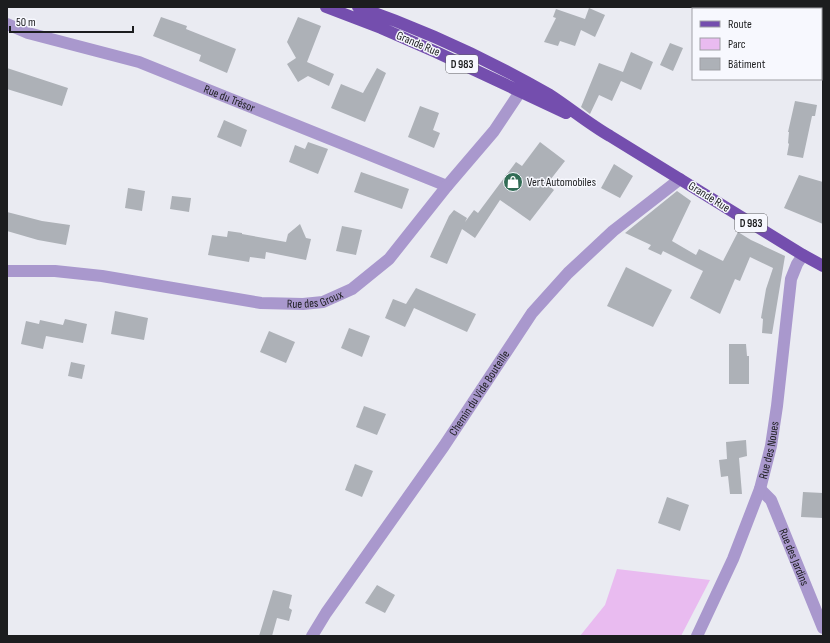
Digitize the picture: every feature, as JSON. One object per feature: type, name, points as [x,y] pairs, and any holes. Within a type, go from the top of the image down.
[{"type":"main road","name":"Grande Rue","points":[[326,7],[381,28],[523,87]]},
{"type":"main road","name":"Grande Rue","points":[[358,7],[442,40],[595,127],[823,266]]},
{"type":"street","name":"Rue du Trésor","points":[[7,24],[28,33],[139,62],[447,186]]},
{"type":"street","name":"Rue des Groux","points":[[7,271],[55,271],[102,276],[261,303],[303,304],[323,302],[352,289],[389,259],[447,186],[494,131],[523,87]]},
{"type":"street","name":"Chemin du Vide Bouteille","points":[[312,636],[326,613],[444,446],[532,313],[568,273],[613,231],[680,179]]},
{"type":"street","name":"Rue des Noues","points":[[697,636],[732,559],[760,489],[771,446],[777,406],[791,279],[797,264],[803,255]]},
{"type":"street","name":"Rue des Jardins","points":[[760,489],[771,500],[823,628]]},
{"type":"green space","points":[[617,569],[710,580],[681,636],[580,636],[605,605]]},
{"type":"building","points":[[589,8],[605,15],[595,37],[581,30],[575,46],[560,41],[558,46],[544,42],[556,18],[553,17],[556,9],[585,19]]},
{"type":"building","points":[[161,17],[187,26],[186,29],[236,49],[227,73],[199,61],[201,55],[153,36]]},
{"type":"building","points":[[298,17],[321,26],[307,62],[334,74],[329,86],[308,76],[298,82],[287,64],[296,58],[287,42]]},
{"type":"building","points":[[670,43],[683,48],[673,71],[660,65]]},
{"type":"building","points":[[631,52],[653,62],[641,90],[621,81],[612,101],[599,95],[590,114],[581,107],[599,63],[623,72]]},
{"type":"building","points":[[7,68],[68,88],[62,106],[7,89]]},
{"type":"building","points":[[377,68],[386,73],[365,122],[331,108],[341,84],[363,93]]},
{"type":"building","points":[[795,101],[817,105],[815,116],[812,116],[803,158],[787,155],[789,144],[788,132]]},
{"type":"building","points":[[420,106],[439,113],[433,130],[440,133],[434,148],[408,137]]},
{"type":"building","points":[[224,120],[247,130],[241,147],[217,137]]},
{"type":"building","points":[[308,142],[328,149],[318,174],[289,162],[295,145],[305,149]]},
{"type":"building","points":[[540,142],[565,161],[547,184],[554,190],[530,221],[500,200],[475,238],[462,229],[447,264],[430,257],[449,216],[454,210],[467,218],[465,222],[474,210],[478,213],[516,162],[522,166]]},
{"type":"building","points":[[614,164],[633,176],[620,198],[601,188]]},
{"type":"building","points":[[361,172],[409,189],[402,209],[354,192]]},
{"type":"building","points":[[799,175],[823,182],[823,224],[784,208]]},
{"type":"building","points":[[128,188],[145,191],[142,211],[125,208]]},
{"type":"building","points":[[677,191],[691,201],[672,241],[696,255],[699,249],[723,261],[738,232],[751,240],[785,256],[772,334],[762,333],[763,319],[761,318],[766,289],[773,268],[750,257],[740,281],[735,279],[720,314],[690,298],[703,271],[663,251],[661,255],[648,249],[651,245],[625,233]]},
{"type":"building","points":[[172,196],[191,198],[189,212],[170,209]]},
{"type":"building","points":[[7,212],[42,221],[70,225],[66,245],[38,240],[7,231]]},
{"type":"building","points":[[300,224],[306,238],[311,239],[306,260],[266,252],[265,259],[250,257],[249,262],[208,255],[212,235],[227,237],[228,231],[286,242],[288,234]]},
{"type":"building","points":[[342,226],[362,230],[356,255],[336,251]]},
{"type":"building","points":[[626,267],[672,290],[653,327],[607,306]]},
{"type":"building","points":[[416,288],[476,314],[467,332],[414,308],[405,327],[385,318],[393,299],[406,304]]},
{"type":"building","points":[[115,311],[148,318],[144,340],[111,334]]},
{"type":"building","points":[[65,319],[87,324],[83,343],[46,336],[43,349],[21,344],[26,321],[39,324],[40,320],[63,325]]},
{"type":"building","points":[[349,328],[370,336],[362,357],[341,348]]},
{"type":"building","points":[[269,331],[295,342],[286,363],[260,352]]},
{"type":"building","points":[[729,344],[746,344],[747,356],[749,356],[749,384],[729,384]]},
{"type":"building","points":[[71,362],[85,365],[82,379],[68,376]]},
{"type":"building","points":[[364,406],[386,414],[377,435],[356,427]]},
{"type":"building","points":[[746,440],[747,456],[739,458],[742,494],[730,494],[728,476],[721,477],[719,460],[727,459],[726,442]]},
{"type":"building","points":[[355,464],[373,471],[362,497],[345,490]]},
{"type":"building","points":[[803,492],[823,493],[823,518],[801,517]]},
{"type":"building","points":[[667,497],[689,505],[680,531],[658,523]]},
{"type":"building","points":[[377,585],[395,595],[385,613],[365,603]]},
{"type":"building","points":[[273,590],[292,595],[289,608],[292,610],[289,621],[277,618],[272,636],[259,636]]},
{"type":"place","name":"Vert Automobiles","points":[[513,182]]}]
